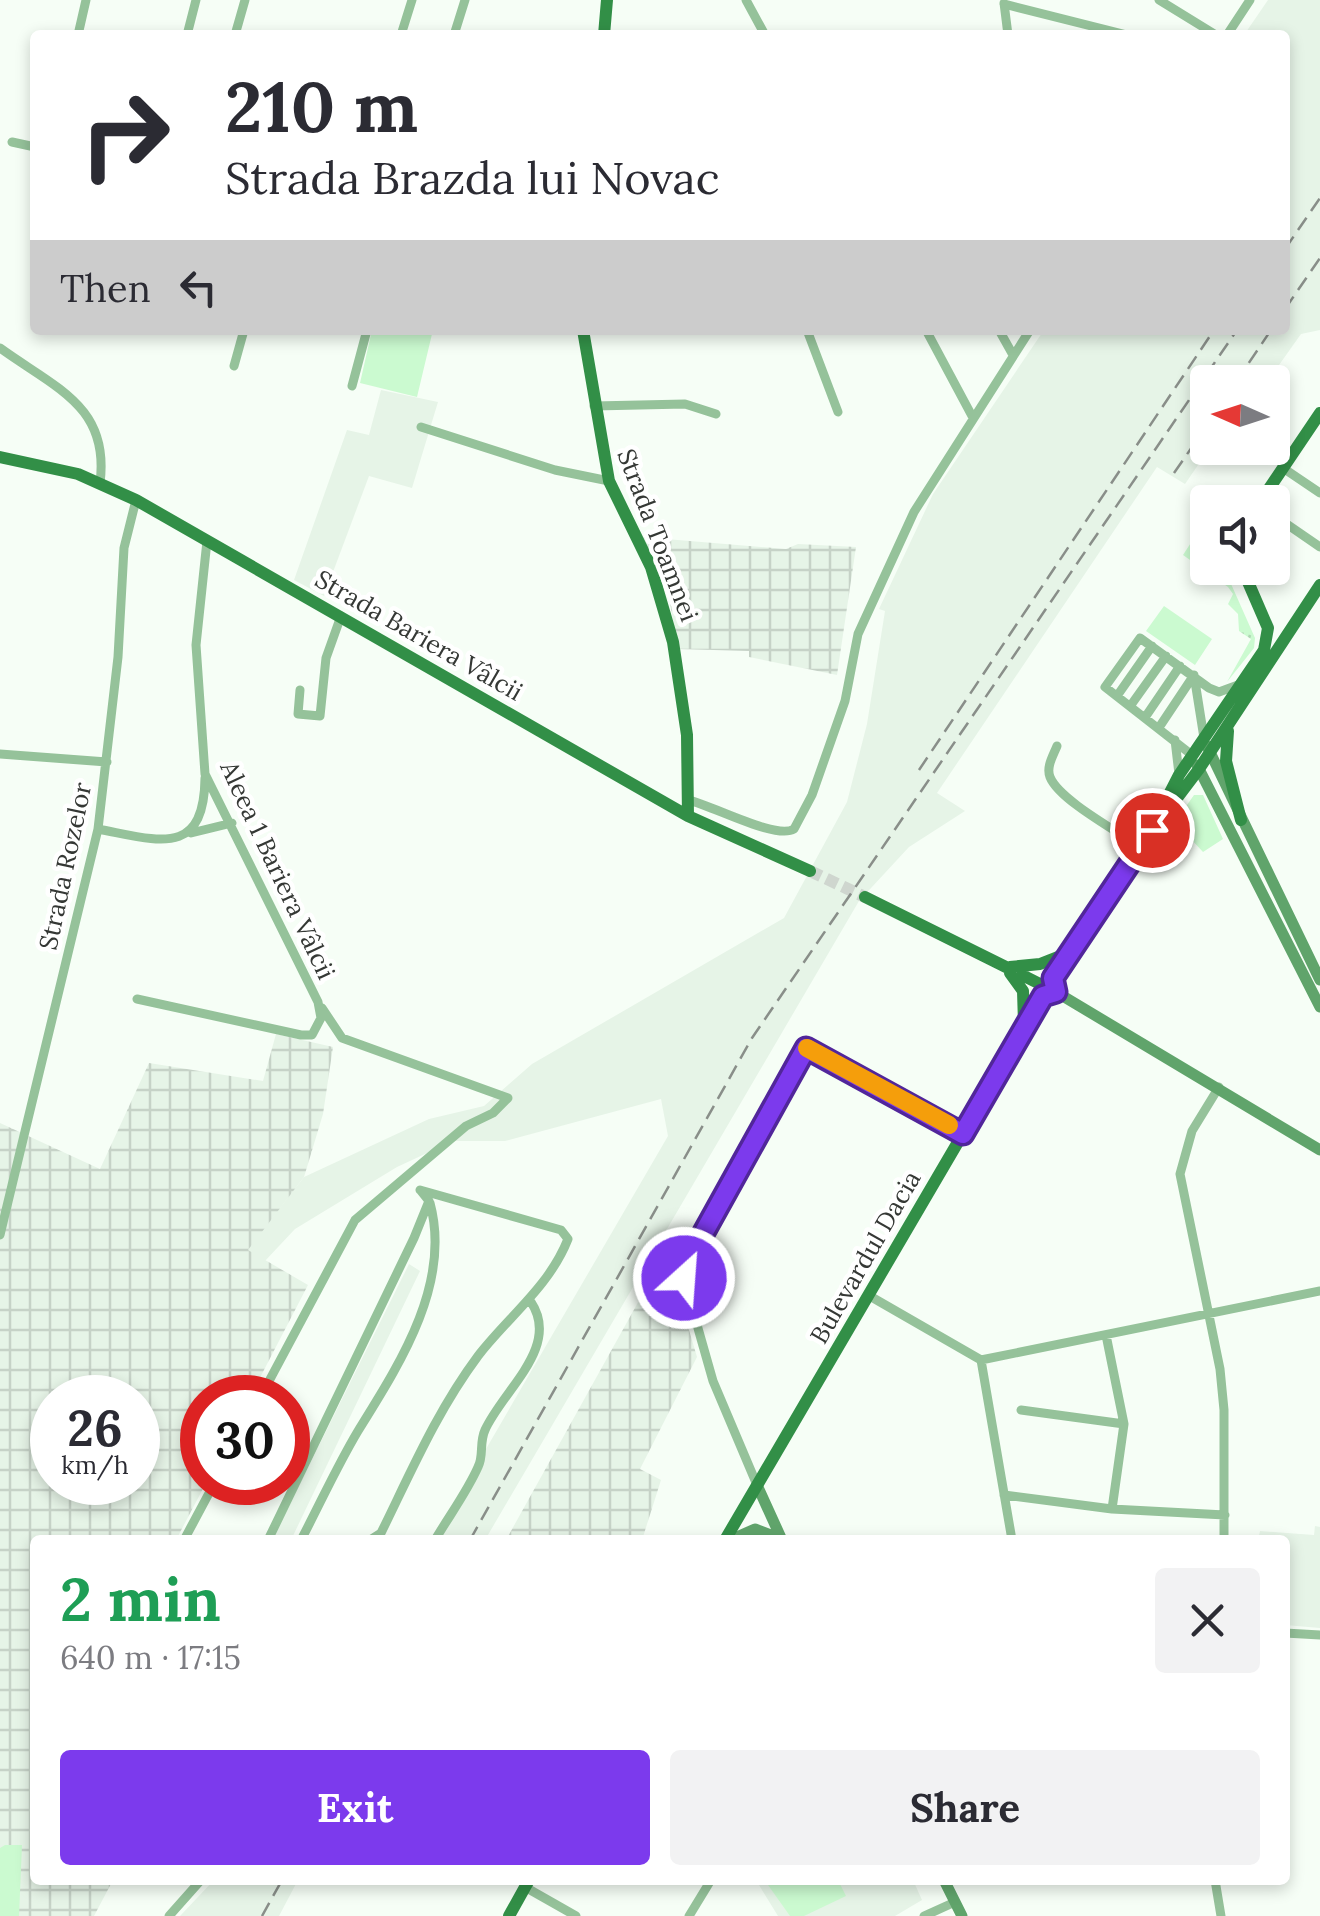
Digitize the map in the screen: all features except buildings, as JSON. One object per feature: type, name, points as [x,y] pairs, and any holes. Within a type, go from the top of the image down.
[{"type":"main road","points":[[604,30],[607,0]]},
{"type":"main road","name":"Strada Toamnei","points":[[584,335],[610,481],[668,616],[683,696],[688,816]]},
{"type":"main road","points":[[1272,485],[1320,412]]},
{"type":"main road","name":"Strada Bariera Vâlcii","points":[[0,457],[100,483],[136,500],[688,816],[810,871]]},
{"type":"main road","name":"Bulevardul Dacia","points":[[731,1535],[1048,987],[1140,847],[1210,754],[1320,584]]},
{"type":"main road","points":[[1249,585],[1268,628],[1289,629]]},
{"type":"main road","name":"Bulevardul Dacia","points":[[1152,830],[1179,775],[1264,650],[1268,628]]},
{"type":"main road","points":[[1232,718],[1225,754],[1242,820]]},
{"type":"main road","points":[[866,897],[1048,987]]},
{"type":"main road","points":[[1005,967],[1040,964],[1070,952]]},
{"type":"main road","points":[[1005,967],[1023,991],[1023,1030]]},
{"type":"main road","points":[[508,1916],[526,1885]]},
{"type":"street","points":[[79,30],[86,0]]},
{"type":"street","points":[[189,30],[196,0]]},
{"type":"street","points":[[236,30],[245,0]]},
{"type":"street","points":[[403,30],[412,0]]},
{"type":"street","points":[[456,30],[465,0]]},
{"type":"street","points":[[746,0],[763,30]]},
{"type":"street","points":[[1160,0],[1207,30]]},
{"type":"street","points":[[1173,11],[1176,0]]},
{"type":"street","points":[[1230,30],[1250,0]]},
{"type":"street","points":[[1007,30],[1004,2],[1108,30]]},
{"type":"street","points":[[12,142],[30,146]]},
{"type":"street","points":[[234,366],[243,335]]},
{"type":"street","points":[[352,386],[366,335]]},
{"type":"street","points":[[809,335],[838,412]]},
{"type":"street","points":[[929,335],[972,416]]},
{"type":"street","points":[[1002,335],[1013,355]]},
{"type":"street","points":[[688,800],[720,808],[776,833],[794,828],[812,795],[845,701],[858,634],[914,512],[1027,335]]},
{"type":"street","points":[[0,348],[84,410],[101,438],[100,483]]},
{"type":"street","points":[[594,406],[685,404],[716,414]]},
{"type":"street","points":[[421,427],[554,470],[610,481]]},
{"type":"street","points":[[1283,468],[1320,493]]},
{"type":"street","name":"Strada Rozelor","points":[[0,1235],[98,829],[124,548],[136,500]]},
{"type":"street","points":[[1290,526],[1320,546]]},
{"type":"street","name":"Aleea 1 Bariera Vâlcii","points":[[137,999],[312,1035],[321,1018],[318,1002],[205,774],[196,645],[207,541]]},
{"type":"street","points":[[300,690],[298,714],[320,716],[326,658],[341,616]]},
{"type":"street","points":[[1242,682],[1219,692],[1140,638],[1106,687],[1192,755],[1320,1007]]},
{"type":"street","points":[[1117,696],[1152,646]]},
{"type":"street","points":[[1131,705],[1166,656]]},
{"type":"street","points":[[1146,716],[1180,666]]},
{"type":"street","points":[[1160,726],[1194,676]]},
{"type":"street","points":[[1194,676],[1210,754],[1320,980]]},
{"type":"street","points":[[1174,738],[1179,775]]},
{"type":"street","points":[[1057,746],[1049,765],[1051,780],[1066,796],[1140,847]]},
{"type":"street","points":[[0,754],[107,762]]},
{"type":"street","points":[[187,834],[203,811],[205,774]]},
{"type":"street","points":[[98,829],[165,840],[232,822]]},
{"type":"street","points":[[1048,987],[1314,1141],[1320,1150]]},
{"type":"street","points":[[272,1375],[355,1220],[410,1178],[466,1126],[493,1114],[508,1098],[342,1038],[318,1002]]},
{"type":"street","points":[[780,1535],[713,1382],[684,1278],[688,1261],[806,1048],[963,1134]]},
{"type":"street","points":[[1220,1087],[1192,1131],[1180,1174],[1224,1410],[1224,1535]]},
{"type":"street","points":[[304,1535],[358,1432],[402,1364],[425,1298],[437,1245],[429,1200],[410,1178]]},
{"type":"street","points":[[379,1535],[438,1413],[481,1352],[531,1302],[565,1246],[568,1234],[470,1201],[420,1190]]},
{"type":"street","points":[[270,1535],[429,1200]]},
{"type":"street","points":[[868,1295],[982,1360],[1320,1291]]},
{"type":"street","points":[[438,1535],[481,1462],[479,1446],[486,1426],[525,1370],[541,1334],[542,1318],[531,1302]]},
{"type":"street","points":[[1106,1335],[1124,1424],[1112,1509]]},
{"type":"street","points":[[982,1360],[1011,1535]]},
{"type":"street","points":[[1021,1410],[1124,1424]]},
{"type":"street","points":[[1004,1495],[1112,1509],[1225,1515]]},
{"type":"street","points":[[187,1535],[203,1505]]},
{"type":"street","points":[[741,1535],[756,1529],[770,1535]]},
{"type":"street","points":[[1290,1633],[1320,1635]]},
{"type":"street","points":[[169,1916],[197,1885]]},
{"type":"street","points":[[529,1885],[576,1916]]},
{"type":"street","points":[[689,1916],[708,1885]]},
{"type":"street","points":[[946,1885],[962,1916]]},
{"type":"street","points":[[1216,1885],[1221,1916]]},
{"type":"street","points":[[924,1916],[955,1902]]},
{"type":"shaded area","points":[[1268,0],[1320,0],[1320,330],[1301,334],[1279,365],[1190,365],[1190,465],[1198,465],[1185,484],[1157,467],[937,793],[965,811],[909,847],[859,901],[488,1535],[436,1535],[668,1136],[661,1099],[505,1141],[453,1141],[397,1167],[295,1229],[264,1262],[247,1250],[304,1177],[429,1119],[484,1106],[532,1064],[784,918],[847,802],[867,724],[885,611],[879,609],[933,494],[1041,335],[1290,335],[1290,30],[1247,30]]},
{"type":"shaded area","points":[[381,390],[438,402],[412,488],[369,476],[324,596],[294,580],[347,430],[369,435]]},
{"type":"shaded area","points":[[642,537],[786,549],[798,544],[856,547],[837,675],[749,657],[749,651],[678,649],[669,597]]},
{"type":"shaded area","points":[[276,1034],[333,1047],[323,1114],[304,1177],[248,1250],[308,1285],[261,1375],[180,1375],[180,1505],[194,1505],[179,1535],[30,1535],[30,1885],[110,1885],[94,1916],[0,1916],[0,1123],[100,1169],[149,1063],[263,1081]]},
{"type":"shaded area","points":[[666,1252],[697,1357],[640,1469],[661,1480],[644,1535],[509,1535]]},
{"type":"shaded area","points":[[409,1264],[420,1271],[310,1500],[310,1463]]},
{"type":"shaded area","points":[[289,1505],[308,1505],[293,1535],[274,1535]]},
{"type":"shaded area","points":[[1315,1526],[1320,1527],[1320,1628],[1290,1625],[1290,1535],[1259,1535],[1260,1531],[1314,1535]]},
{"type":"shaded area","points":[[209,1885],[295,1885],[279,1916],[180,1916]]},
{"type":"shaded area","points":[[759,1885],[915,1885],[922,1900],[895,1916],[778,1916]]},
{"type":"green space","points":[[371,335],[432,335],[417,397],[360,383]]},
{"type":"green space","points":[[1225,585],[1232,585],[1255,638],[1254,648],[1227,682],[1251,639],[1239,631],[1238,614],[1228,604],[1233,594]]},
{"type":"green space","points":[[1164,606],[1212,639],[1195,665],[1146,631]]},
{"type":"green space","points":[[1194,795],[1203,795],[1223,839],[1203,852],[1175,822]]},
{"type":"green space","points":[[22,1845],[19,1916],[0,1916],[0,1848]]},
{"type":"green space","points":[[768,1885],[840,1885],[846,1896],[804,1916],[790,1916]]},
{"type":"tunnel","points":[[810,871],[865,897]]},
{"type":"railway","points":[[1290,242],[1320,198]]},
{"type":"railway","points":[[1290,302],[1320,258]]},
{"type":"railway","points":[[919,770],[1211,335]]},
{"type":"railway","points":[[473,1535],[752,1038],[1234,335]]},
{"type":"railway","points":[[1247,365],[1268,335]]},
{"type":"railway","points":[[1174,473],[1190,450]]},
{"type":"railway","points":[[262,1916],[279,1885]]},
{"type":"slow traffic","points":[[807,1048],[949,1125]]},
{"type":"route","points":[[684,1278],[688,1261],[710,1228],[806,1048],[963,1134],[1043,996],[1050,997],[1056,992],[1058,987],[1053,978],[1152,830]]}]
